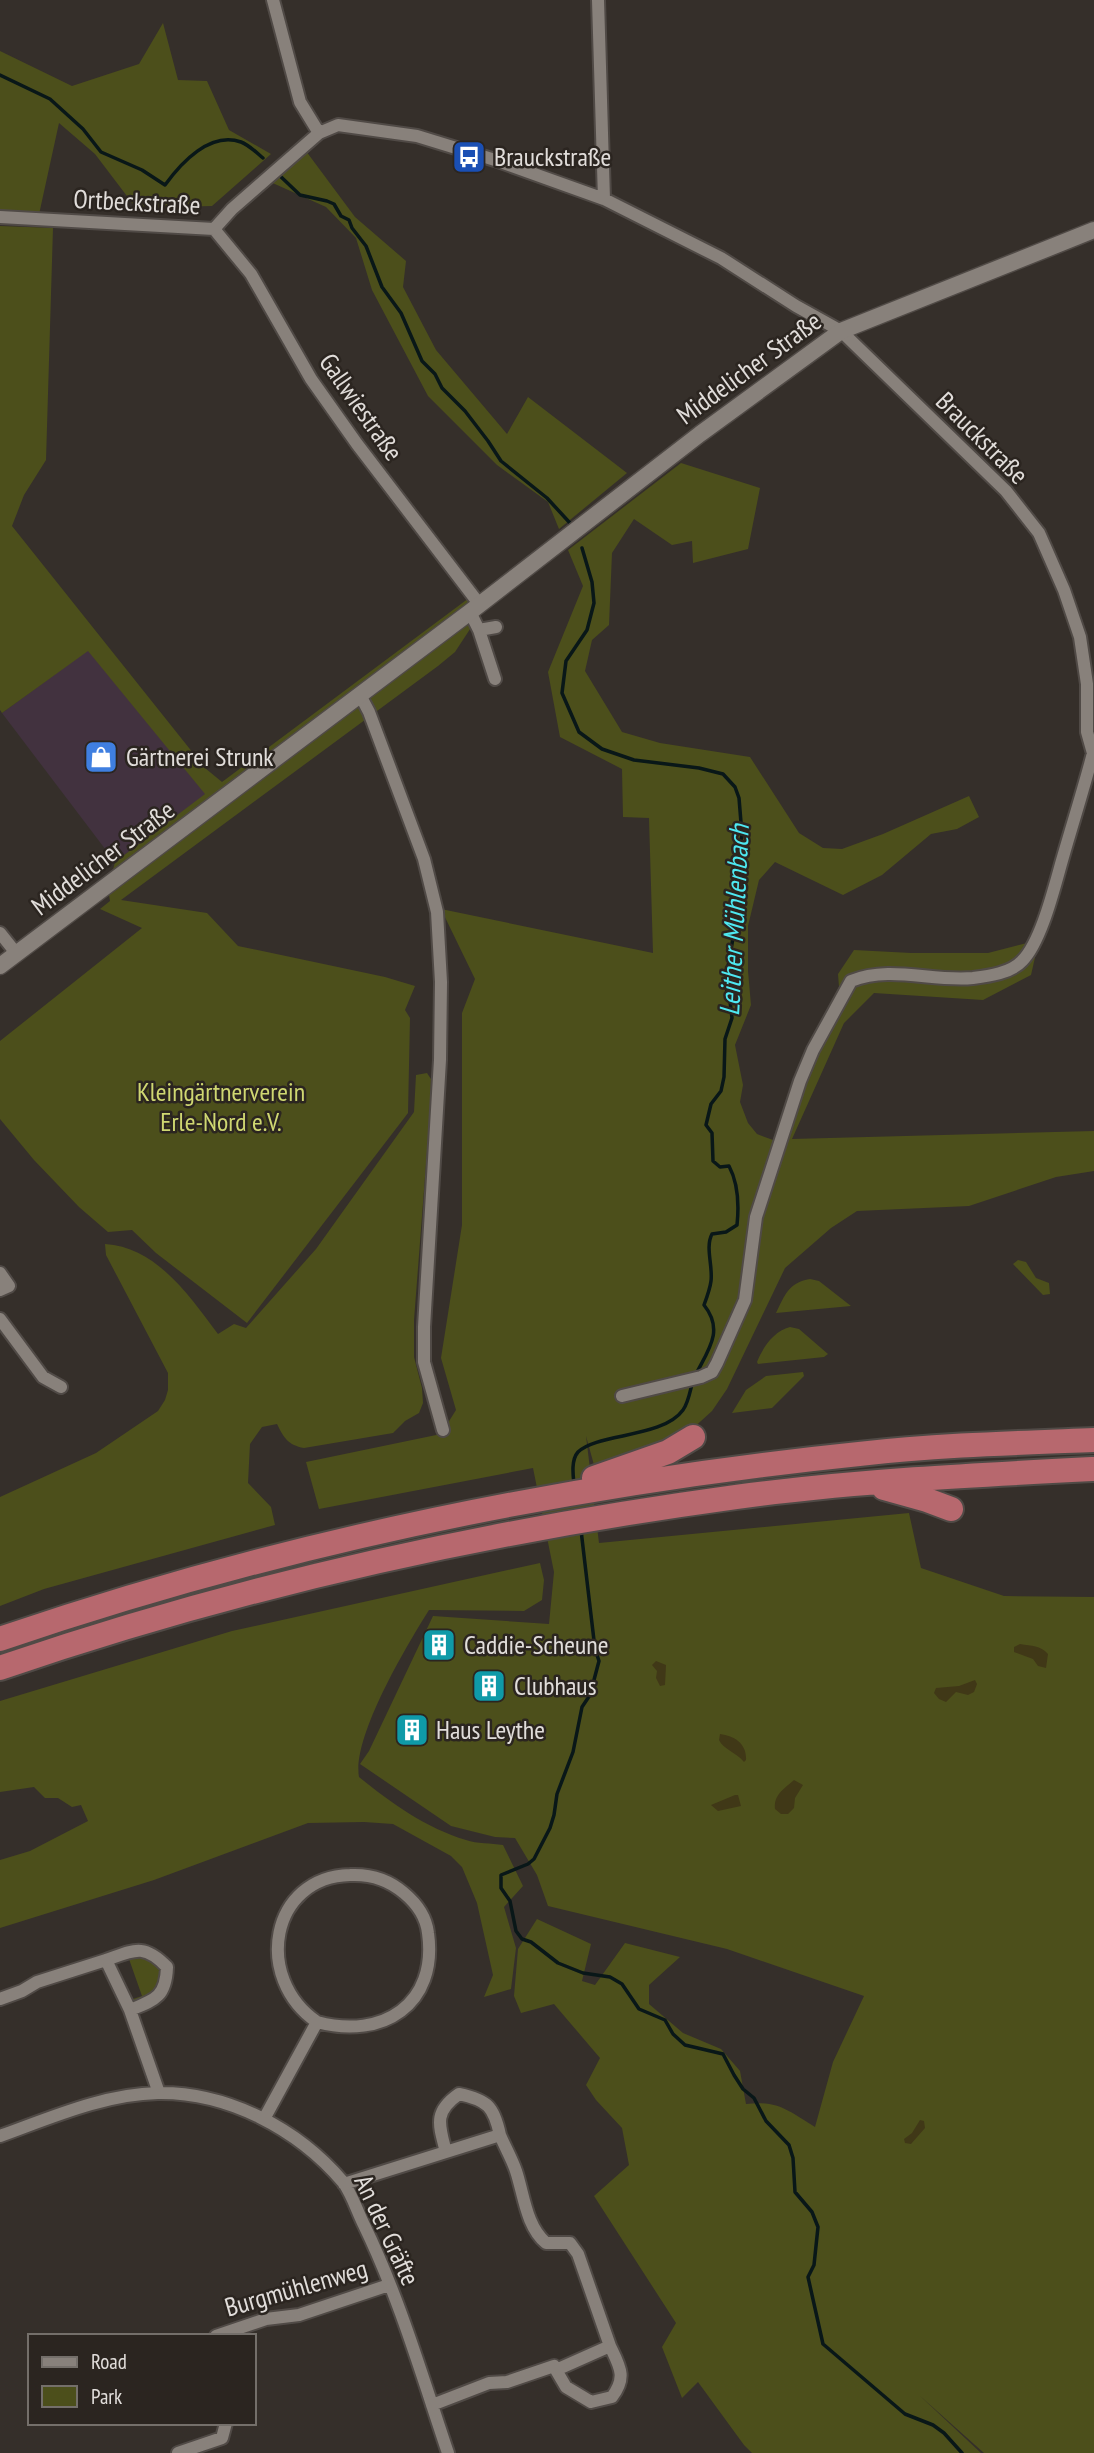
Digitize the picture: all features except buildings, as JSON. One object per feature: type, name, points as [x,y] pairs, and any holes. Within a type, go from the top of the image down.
[{"type":"highway","points":[[592,1485],[668,1452],[694,1437]]},
{"type":"highway","points":[[0,1639],[82,1611],[292,1552],[592,1485],[860,1453],[974,1444],[1094,1440]]},
{"type":"highway","points":[[0,1668],[89,1638],[216,1601],[388,1559],[530,1530],[738,1497],[863,1483],[1094,1469]]},
{"type":"highway","points":[[863,1483],[927,1500],[951,1510]]},
{"type":"street","points":[[273,0],[300,103],[319,133]]},
{"type":"street","points":[[598,0],[604,199]]},
{"type":"street","name":"Brauckstraße","points":[[319,133],[338,125],[417,136],[495,160],[604,199],[721,258],[841,331],[1006,491],[1039,533],[1064,590],[1080,637],[1087,684],[1087,732],[1093,755]]},
{"type":"street","name":"Ortbeckstraße","points":[[0,217],[214,229],[232,209],[319,133]]},
{"type":"street","name":"Gallwiestraße","points":[[214,229],[251,274],[311,379],[475,608]]},
{"type":"street","name":"Middelicher Straße","points":[[0,966],[475,608],[700,434],[841,331],[1094,230]]},
{"type":"street","points":[[475,608],[495,679]]},
{"type":"street","points":[[480,630],[496,627]]},
{"type":"street","points":[[1087,684],[1094,671]]},
{"type":"street","points":[[360,695],[369,712],[424,859],[438,912],[440,1060],[424,1362],[443,1430]]},
{"type":"street","points":[[622,1396],[701,1377],[712,1372],[717,1363],[745,1300],[756,1217],[800,1081],[840,997],[851,981],[878,973],[973,978],[1007,971],[1022,961],[1033,944],[1049,906],[1093,755]]},
{"type":"street","points":[[0,933],[16,953]]},
{"type":"street","points":[[0,1273],[9,1286],[0,1290]]},
{"type":"street","points":[[0,1319],[43,1377],[61,1387]]},
{"type":"street","points":[[359,1874],[380,1878],[396,1886],[421,1911],[428,1927],[429,1966],[424,1982],[408,2006],[384,2022],[351,2028],[317,2022],[291,1998],[282,1980],[276,1953],[281,1925],[303,1892],[334,1875],[359,1874]]},
{"type":"street","points":[[0,1999],[22,1992],[37,1982],[135,1950],[151,1952],[167,1967],[162,1993],[153,2001],[130,2010]]},
{"type":"street","points":[[106,1960],[130,2010],[159,2093]]},
{"type":"street","points":[[264,2119],[317,2022]]},
{"type":"street","name":"An der Gräfte","points":[[0,2136],[107,2100],[159,2093],[210,2098],[264,2119],[288,2133],[313,2152],[344,2184],[377,2251],[448,2453]]},
{"type":"street","points":[[432,2405],[489,2383],[507,2382],[554,2366],[566,2387],[591,2402],[612,2397],[620,2387],[621,2370],[578,2254],[570,2243],[545,2243],[537,2236],[531,2225],[516,2169],[500,2135],[495,2113],[479,2098],[459,2094],[445,2104],[439,2124],[446,2152]]},
{"type":"street","points":[[344,2184],[500,2135]]},
{"type":"street","name":"Burgmühlenweg","points":[[222,2334],[266,2319],[299,2315],[390,2285]]},
{"type":"street","points":[[556,2370],[610,2346]]},
{"type":"street","points":[[178,2453],[222,2438],[225,2425]]},
{"type":"shaded area","points":[[88,650],[206,794],[115,862],[2,713]]},
{"type":"green space","points":[[163,23],[178,80],[207,81],[229,130],[271,154],[212,206],[136,208],[95,154],[59,123],[38,219],[0,217],[0,51],[72,86],[139,64]]},
{"type":"green space","points":[[303,147],[355,217],[406,261],[403,287],[436,350],[507,434],[528,397],[627,473],[559,529],[548,502],[497,465],[428,396],[372,290],[356,238],[326,207],[266,180]]},
{"type":"green space","name":"Kleingärtnerverein Erle-Nord e.V.","points":[[0,226],[53,228],[46,460],[24,495],[12,526],[205,768],[222,782],[469,598],[476,620],[455,652],[438,666],[121,900],[207,913],[238,946],[385,977],[415,986],[405,1010],[410,1018],[408,1113],[247,1323],[156,1253],[132,1230],[108,1232],[79,1207],[34,1160],[0,1119],[0,1041],[142,928],[100,909],[110,901],[108,889],[115,862],[205,794],[88,651],[2,713],[0,710]]},
{"type":"green space","points":[[681,463],[760,488],[748,549],[693,563],[692,541],[672,545],[634,519],[612,553],[609,625],[592,640],[585,671],[622,732],[660,743],[750,757],[799,833],[823,848],[842,849],[969,796],[979,817],[957,829],[931,834],[882,875],[843,895],[775,862],[759,880],[748,926],[751,1005],[735,1045],[743,1085],[740,1102],[748,1123],[757,1134],[773,1140],[794,1077],[839,987],[838,974],[854,950],[988,953],[1039,940],[1031,975],[983,1000],[874,993],[844,1023],[792,1139],[1094,1131],[1094,1171],[1056,1177],[969,1206],[857,1211],[831,1228],[785,1268],[727,1389],[712,1411],[690,1431],[594,1465],[586,1436],[599,1543],[909,1513],[921,1568],[1004,1596],[1094,1597],[1094,2453],[984,2453],[919,2395],[981,2453],[752,2453],[698,2382],[682,2398],[662,2347],[676,2323],[594,2196],[629,2165],[622,2128],[586,2085],[600,2058],[554,2004],[521,2013],[514,1996],[518,1949],[537,1919],[591,1944],[582,1981],[595,1985],[625,1943],[680,1957],[649,1985],[649,2004],[683,2033],[721,2049],[740,2071],[746,2104],[775,2105],[815,2127],[833,2062],[864,1996],[727,1949],[548,1906],[537,1875],[515,1838],[495,1837],[451,1826],[360,1764],[369,1751],[433,1616],[549,1624],[554,1572],[533,1468],[319,1509],[306,1462],[441,1434],[456,1410],[441,1358],[462,1225],[462,1013],[475,979],[441,909],[653,953],[649,818],[623,817],[622,769],[560,737],[548,672],[583,586],[568,550]]},
{"type":"green space","points":[[427,1073],[431,1079],[430,1112],[414,1320],[414,1357],[423,1403],[419,1413],[405,1421],[393,1433],[304,1448],[287,1440],[277,1424],[262,1427],[250,1444],[248,1483],[271,1507],[275,1525],[44,1589],[0,1606],[0,1497],[96,1453],[158,1411],[168,1390],[168,1373],[106,1255],[105,1244],[124,1247],[156,1264],[184,1290],[218,1334],[234,1324],[246,1328],[316,1249],[414,1112],[416,1075]]},
{"type":"green space","points":[[1018,1260],[1026,1262],[1036,1278],[1049,1283],[1050,1294],[1043,1295],[1013,1264]]},
{"type":"green space","points":[[810,1279],[819,1281],[851,1306],[776,1313],[792,1287]]},
{"type":"green space","points":[[790,1327],[799,1329],[828,1354],[824,1357],[758,1364],[759,1356],[770,1340]]},
{"type":"green space","points":[[803,1372],[804,1376],[772,1408],[732,1413],[746,1390],[766,1376]]},
{"type":"green space","points":[[540,1563],[544,1580],[542,1600],[524,1611],[429,1610],[383,1692],[372,1716],[359,1760],[359,1777],[409,1814],[466,1840],[503,1845],[523,1886],[504,1907],[516,1948],[511,1989],[484,1997],[493,1975],[477,1903],[462,1867],[451,1856],[393,1824],[308,1823],[154,1880],[0,1928],[0,1860],[30,1851],[88,1821],[81,1805],[72,1807],[58,1798],[45,1798],[34,1787],[0,1792],[0,1701],[232,1631]]},
{"type":"green space","points":[[140,1954],[157,1964],[161,1979],[152,1993],[134,2002],[133,1999],[142,1996],[129,1959],[119,1962],[119,1959]]},
{"type":"sand","points":[[1020,1644],[1036,1646],[1045,1651],[1048,1654],[1046,1668],[1038,1666],[1033,1659],[1014,1652],[1014,1647]]},
{"type":"sand","points":[[656,1661],[666,1665],[665,1685],[660,1686],[656,1678],[657,1671],[652,1665]]},
{"type":"sand","points":[[975,1680],[977,1684],[974,1692],[968,1695],[956,1692],[946,1702],[934,1693],[936,1688],[959,1686]]},
{"type":"sand","points":[[720,1734],[735,1739],[742,1745],[746,1754],[744,1762],[721,1743]]},
{"type":"sand","points":[[794,1780],[803,1785],[795,1798],[794,1808],[788,1814],[781,1814],[775,1809],[776,1800]]},
{"type":"sand","points":[[738,1795],[741,1806],[718,1811],[711,1805]]},
{"type":"sand","points":[[920,2120],[924,2121],[925,2128],[911,2144],[905,2143],[904,2139],[912,2133]]},
{"type":"waterway","points":[[0,75],[50,99],[83,129],[101,152],[142,170],[165,185],[179,167],[197,151],[218,141],[241,142],[263,158]]},
{"type":"waterway","name":"Leither Mühlenbach","points":[[278,174],[300,195],[334,204],[341,216],[349,220],[366,246],[382,287],[401,313],[422,361],[435,374],[442,388],[465,411],[501,461],[547,498],[570,523]]},
{"type":"waterway","name":"Leither Mühlenbach","points":[[582,548],[592,582],[594,603],[587,630],[566,661],[562,693],[579,732],[602,749],[634,760],[699,768],[723,774],[735,787],[739,798],[742,835],[736,865],[733,938],[725,984],[732,1018],[725,1039],[721,1091],[711,1104],[706,1125],[712,1133],[713,1161],[720,1167],[729,1166],[732,1173],[738,1218],[737,1225],[726,1232],[712,1234],[710,1239],[711,1281],[704,1305],[710,1314],[714,1331],[710,1348],[696,1374]]},
{"type":"waterway","name":"Leither Mühlenbach","points":[[574,1484],[573,1463],[578,1452],[600,1441],[646,1431],[674,1419],[685,1407],[692,1384]]},
{"type":"waterway","name":"Leither Mühlenbach","points":[[581,1530],[595,1649],[599,1661],[590,1695],[582,1707],[573,1752],[557,1794],[550,1828],[534,1859],[501,1875],[501,1888],[510,1901],[516,1931],[522,1939],[531,1942],[558,1963],[583,1973],[610,1977],[622,1984],[639,2009],[665,2020],[673,2034],[685,2045],[723,2054],[743,2089],[754,2098],[766,2121],[789,2145],[793,2158],[795,2192],[812,2212],[818,2227],[814,2265],[808,2277],[823,2344],[905,2414],[933,2425],[944,2433],[962,2453]]},
{"type":"place","name":"Brauckstraße","points":[[469,157]]},
{"type":"place","name":"Gärtnerei Strunk","points":[[101,757]]},
{"type":"place","name":"Caddie-Scheune","points":[[439,1645]]},
{"type":"place","name":"Clubhaus","points":[[489,1686]]},
{"type":"place","name":"Haus Leythe","points":[[412,1730]]}]
